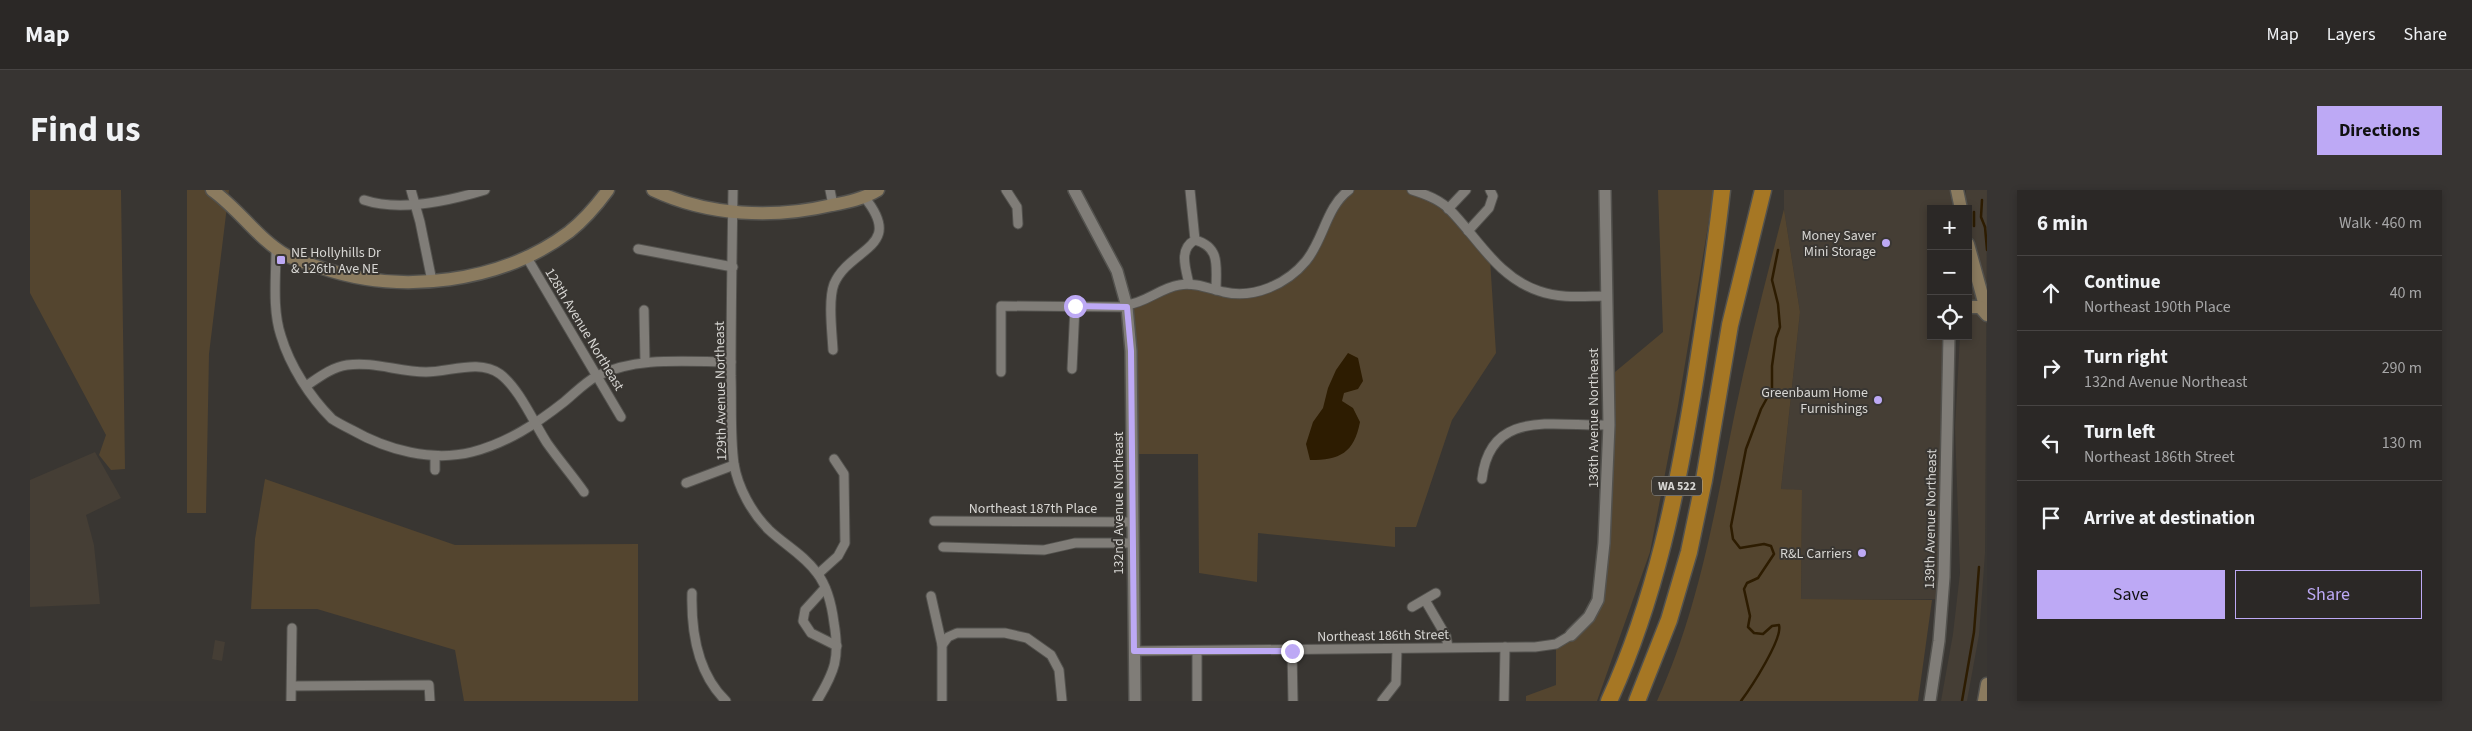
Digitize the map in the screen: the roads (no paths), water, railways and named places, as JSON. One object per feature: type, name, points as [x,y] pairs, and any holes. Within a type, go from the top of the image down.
[{"type":"highway","points":[[1714,262],[1722,190]]},
{"type":"highway","name":"WA 522","points":[[1609,701],[1628,660],[1660,563],[1680,476],[1714,262],[1728,190]]},
{"type":"highway","name":"WA 522","points":[[1637,701],[1669,620],[1689,552],[1704,480],[1737,293],[1751,190]]},
{"type":"highway","points":[[1737,293],[1763,190]]},
{"type":"main road","points":[[212,190],[276,249],[288,257],[342,275],[395,282],[432,281],[469,276],[526,256],[569,231],[608,190]]},
{"type":"main road","points":[[653,190],[673,199],[732,212],[772,215],[805,212],[865,198],[878,190]]},
{"type":"main road","points":[[1957,190],[1960,205]]},
{"type":"main road","points":[[1970,250],[1987,314]]},
{"type":"main road","points":[[1972,307],[1980,307],[1987,314]]},
{"type":"main road","points":[[1984,701],[1987,684]]},
{"type":"street","points":[[411,190],[432,281]]},
{"type":"street","points":[[364,200],[382,206],[416,205],[485,190]]},
{"type":"street","name":"129th Avenue Northeast","points":[[733,190],[731,362],[734,465],[741,488],[751,508],[769,530],[804,558],[818,574],[832,608],[837,646],[837,663],[832,677],[817,701]]},
{"type":"street","points":[[830,190],[833,205]]},
{"type":"street","points":[[1006,190],[1017,207],[1018,224]]},
{"type":"street","name":"132nd Avenue Northeast","points":[[1074,190],[1117,271],[1127,306],[1131,351],[1135,701]]},
{"type":"street","points":[[1190,190],[1195,240]]},
{"type":"street","points":[[1002,372],[1002,306],[1127,306],[1147,300],[1166,289],[1190,284],[1238,294],[1255,292],[1270,287],[1292,275],[1306,260],[1317,243],[1331,211],[1340,197],[1349,190]]},
{"type":"street","points":[[1412,190],[1437,200],[1448,208],[1490,259],[1521,284],[1554,295],[1608,296]]},
{"type":"street","points":[[1448,208],[1466,190]]},
{"type":"street","points":[[1468,231],[1489,208],[1493,196],[1490,190]]},
{"type":"street","name":"136th Avenue Northeast","points":[[1570,635],[1589,617],[1598,600],[1607,505],[1609,425],[1605,190]]},
{"type":"street","points":[[833,350],[832,307],[834,284],[854,259],[874,243],[878,236],[879,230],[875,210],[865,198]]},
{"type":"street","points":[[1190,284],[1184,254],[1190,243],[1195,240]]},
{"type":"street","points":[[1195,240],[1210,246],[1214,253],[1216,290]]},
{"type":"street","points":[[276,249],[276,305],[280,334],[292,364],[306,386],[333,420],[380,444],[418,454],[435,456],[472,452],[509,438],[536,424],[597,376],[645,362],[731,362]]},
{"type":"street","points":[[638,249],[732,267]]},
{"type":"street","name":"128th Avenue Northeast","points":[[526,256],[621,417]]},
{"type":"street","points":[[1072,368],[1075,306]]},
{"type":"street","points":[[644,310],[645,362]]},
{"type":"street","name":"139th Avenue Northeast","points":[[1930,701],[1939,641],[1944,577],[1949,340]]},
{"type":"street","points":[[306,386],[338,367],[359,364],[426,372],[480,367],[490,368],[502,375],[522,401],[584,492]]},
{"type":"street","points":[[1482,479],[1489,450],[1508,431],[1530,426],[1609,425]]},
{"type":"street","points":[[435,456],[435,470]]},
{"type":"street","points":[[818,574],[838,556],[845,542],[844,474],[834,458]]},
{"type":"street","points":[[686,483],[734,465]]},
{"type":"street","name":"Northeast 187th Place","points":[[934,521],[1133,522]]},
{"type":"street","points":[[943,547],[1044,550],[1075,543],[1133,543]]},
{"type":"street","points":[[824,588],[805,610],[803,621],[811,633],[837,646]]},
{"type":"street","points":[[692,593],[691,615],[705,675],[715,691],[726,701]]},
{"type":"street","points":[[1412,607],[1436,593]]},
{"type":"street","points":[[931,596],[942,645],[942,701]]},
{"type":"street","points":[[1425,600],[1446,636],[1448,648]]},
{"type":"street","points":[[291,701],[292,628]]},
{"type":"street","points":[[942,645],[948,637],[957,633],[1005,633],[1027,638],[1051,655],[1059,670],[1062,701]]},
{"type":"street","name":"Northeast 186th Street","points":[[1134,651],[1292,651],[1505,647],[1556,644],[1570,635]]},
{"type":"street","points":[[1504,701],[1505,647]]},
{"type":"street","points":[[1382,701],[1396,683],[1398,649]]},
{"type":"street","points":[[1197,651],[1197,701]]},
{"type":"street","points":[[1292,651],[1293,701]]},
{"type":"street","points":[[292,686],[430,685],[430,701]]},
{"type":"waterway","points":[[1982,200],[1981,217],[1985,227]]},
{"type":"waterway","points":[[1974,212],[1974,226]]},
{"type":"waterway","points":[[1985,227],[1987,250]]},
{"type":"waterway","points":[[1741,701],[1765,664],[1779,632],[1779,625],[1772,626],[1763,634],[1754,633],[1748,627],[1750,616],[1744,589],[1747,583],[1758,578],[1774,554],[1771,546],[1764,544],[1740,548],[1733,539],[1731,526],[1746,449],[1761,409],[1772,389],[1772,366],[1776,338],[1780,327],[1778,304],[1772,280],[1778,250]]},
{"type":"waterway","points":[[1962,701],[1974,632],[1979,567]]},
{"type":"place","name":"Money Saver Mini Storage","points":[[1886,243]]},
{"type":"place","name":"NE Hollyhills Dr & 126th Ave NE","points":[[281,260]]},
{"type":"place","name":"Greenbaum Home Furnishings","points":[[1878,400]]},
{"type":"place","name":"R&L Carriers","points":[[1862,553]]}]
